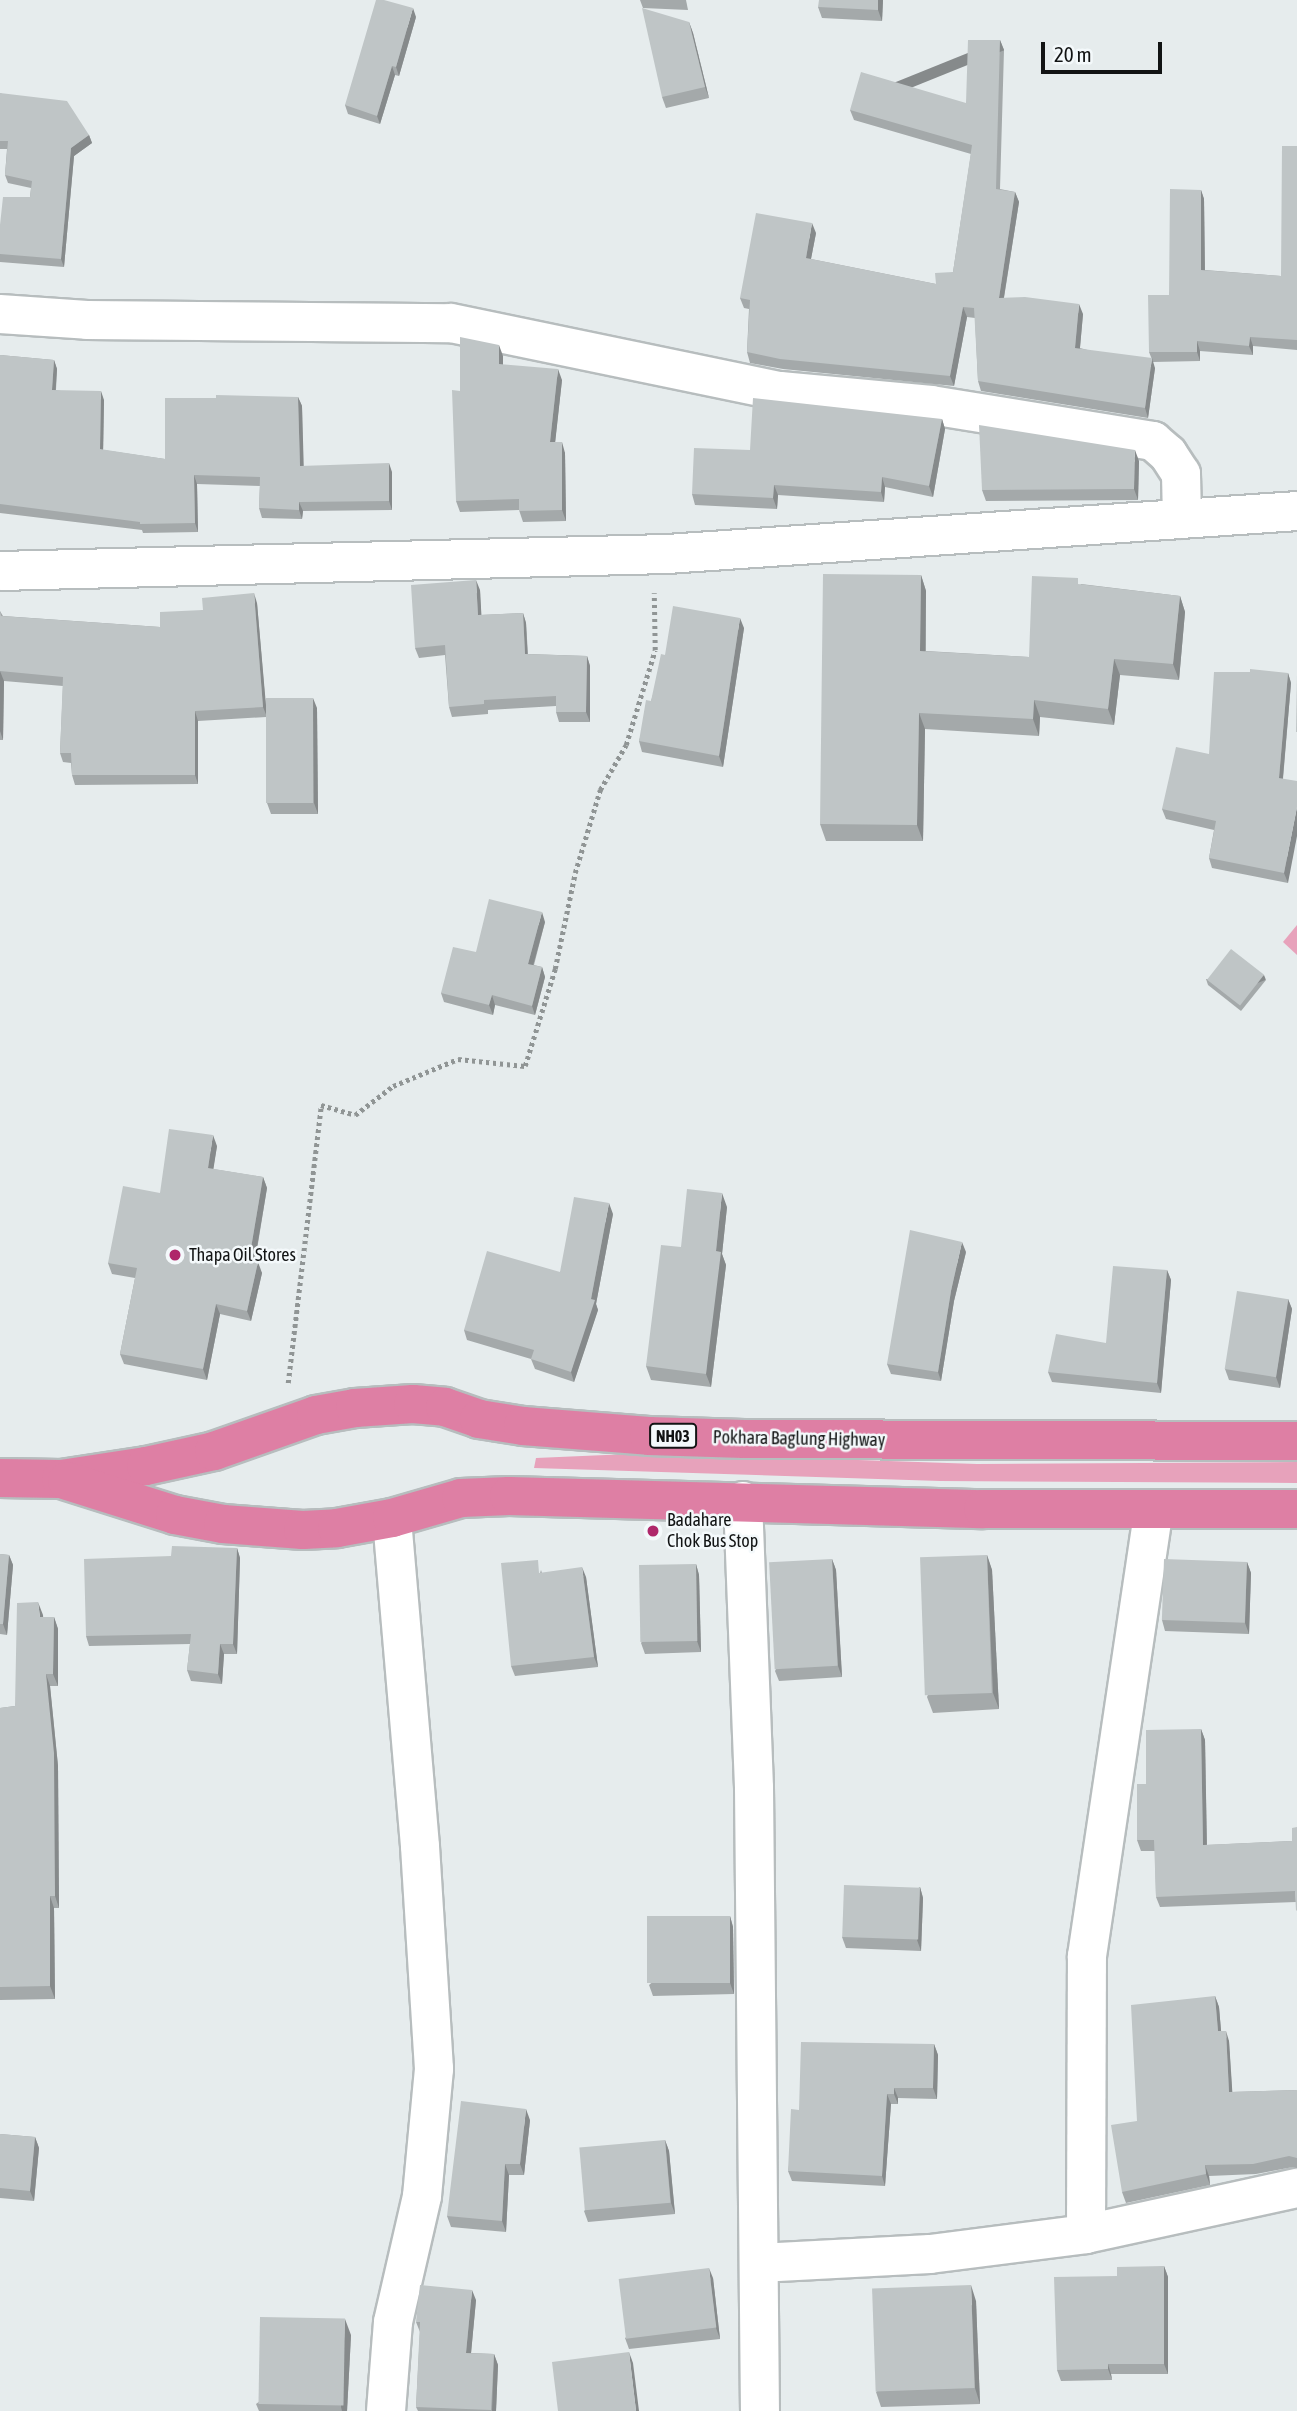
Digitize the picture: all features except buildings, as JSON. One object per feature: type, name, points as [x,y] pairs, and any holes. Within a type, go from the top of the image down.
[{"type":"highway","name":"Pokhara Baglung Highway","points":[[0,1478],[61,1479],[214,1451],[316,1415],[355,1408],[413,1404],[445,1407],[479,1419],[523,1426],[649,1436],[744,1439],[1297,1441]]},
{"type":"highway","name":"Pokhara Baglung Highway","points":[[61,1479],[136,1504],[223,1524],[303,1530],[337,1528],[392,1518],[461,1498],[509,1496],[983,1509],[1297,1509]]},
{"type":"street","points":[[0,314],[87,320],[451,323],[780,391],[931,405],[1153,441],[1168,454],[1181,474],[1182,519]]},
{"type":"street","points":[[0,571],[667,554],[1297,511]]},
{"type":"street","points":[[743,1501],[754,1788],[760,2411]]},
{"type":"street","points":[[1086,2234],[1087,1956],[1154,1510]]},
{"type":"street","points":[[386,2411],[393,2322],[422,2196],[433,2069],[420,1846],[392,1518]]},
{"type":"street","points":[[759,2263],[930,2254],[1086,2234],[1297,2188]]},
{"type":"path","points":[[285,1426],[321,1105],[355,1115],[393,1086],[457,1059],[525,1066],[555,969],[575,873],[600,790],[626,745],[655,650],[654,590],[667,554]]},
{"type":"shaded area","points":[[1297,925],[1297,955],[1283,942]]},
{"type":"shaded area","points":[[652,1453],[977,1464],[1297,1462],[1297,1483],[940,1481],[534,1468],[536,1458]]},
{"type":"place","name":"Thapa Oil Stores","points":[[175,1255]]},
{"type":"place","name":"Badahare Chok Bus Stop","points":[[653,1531]]}]
